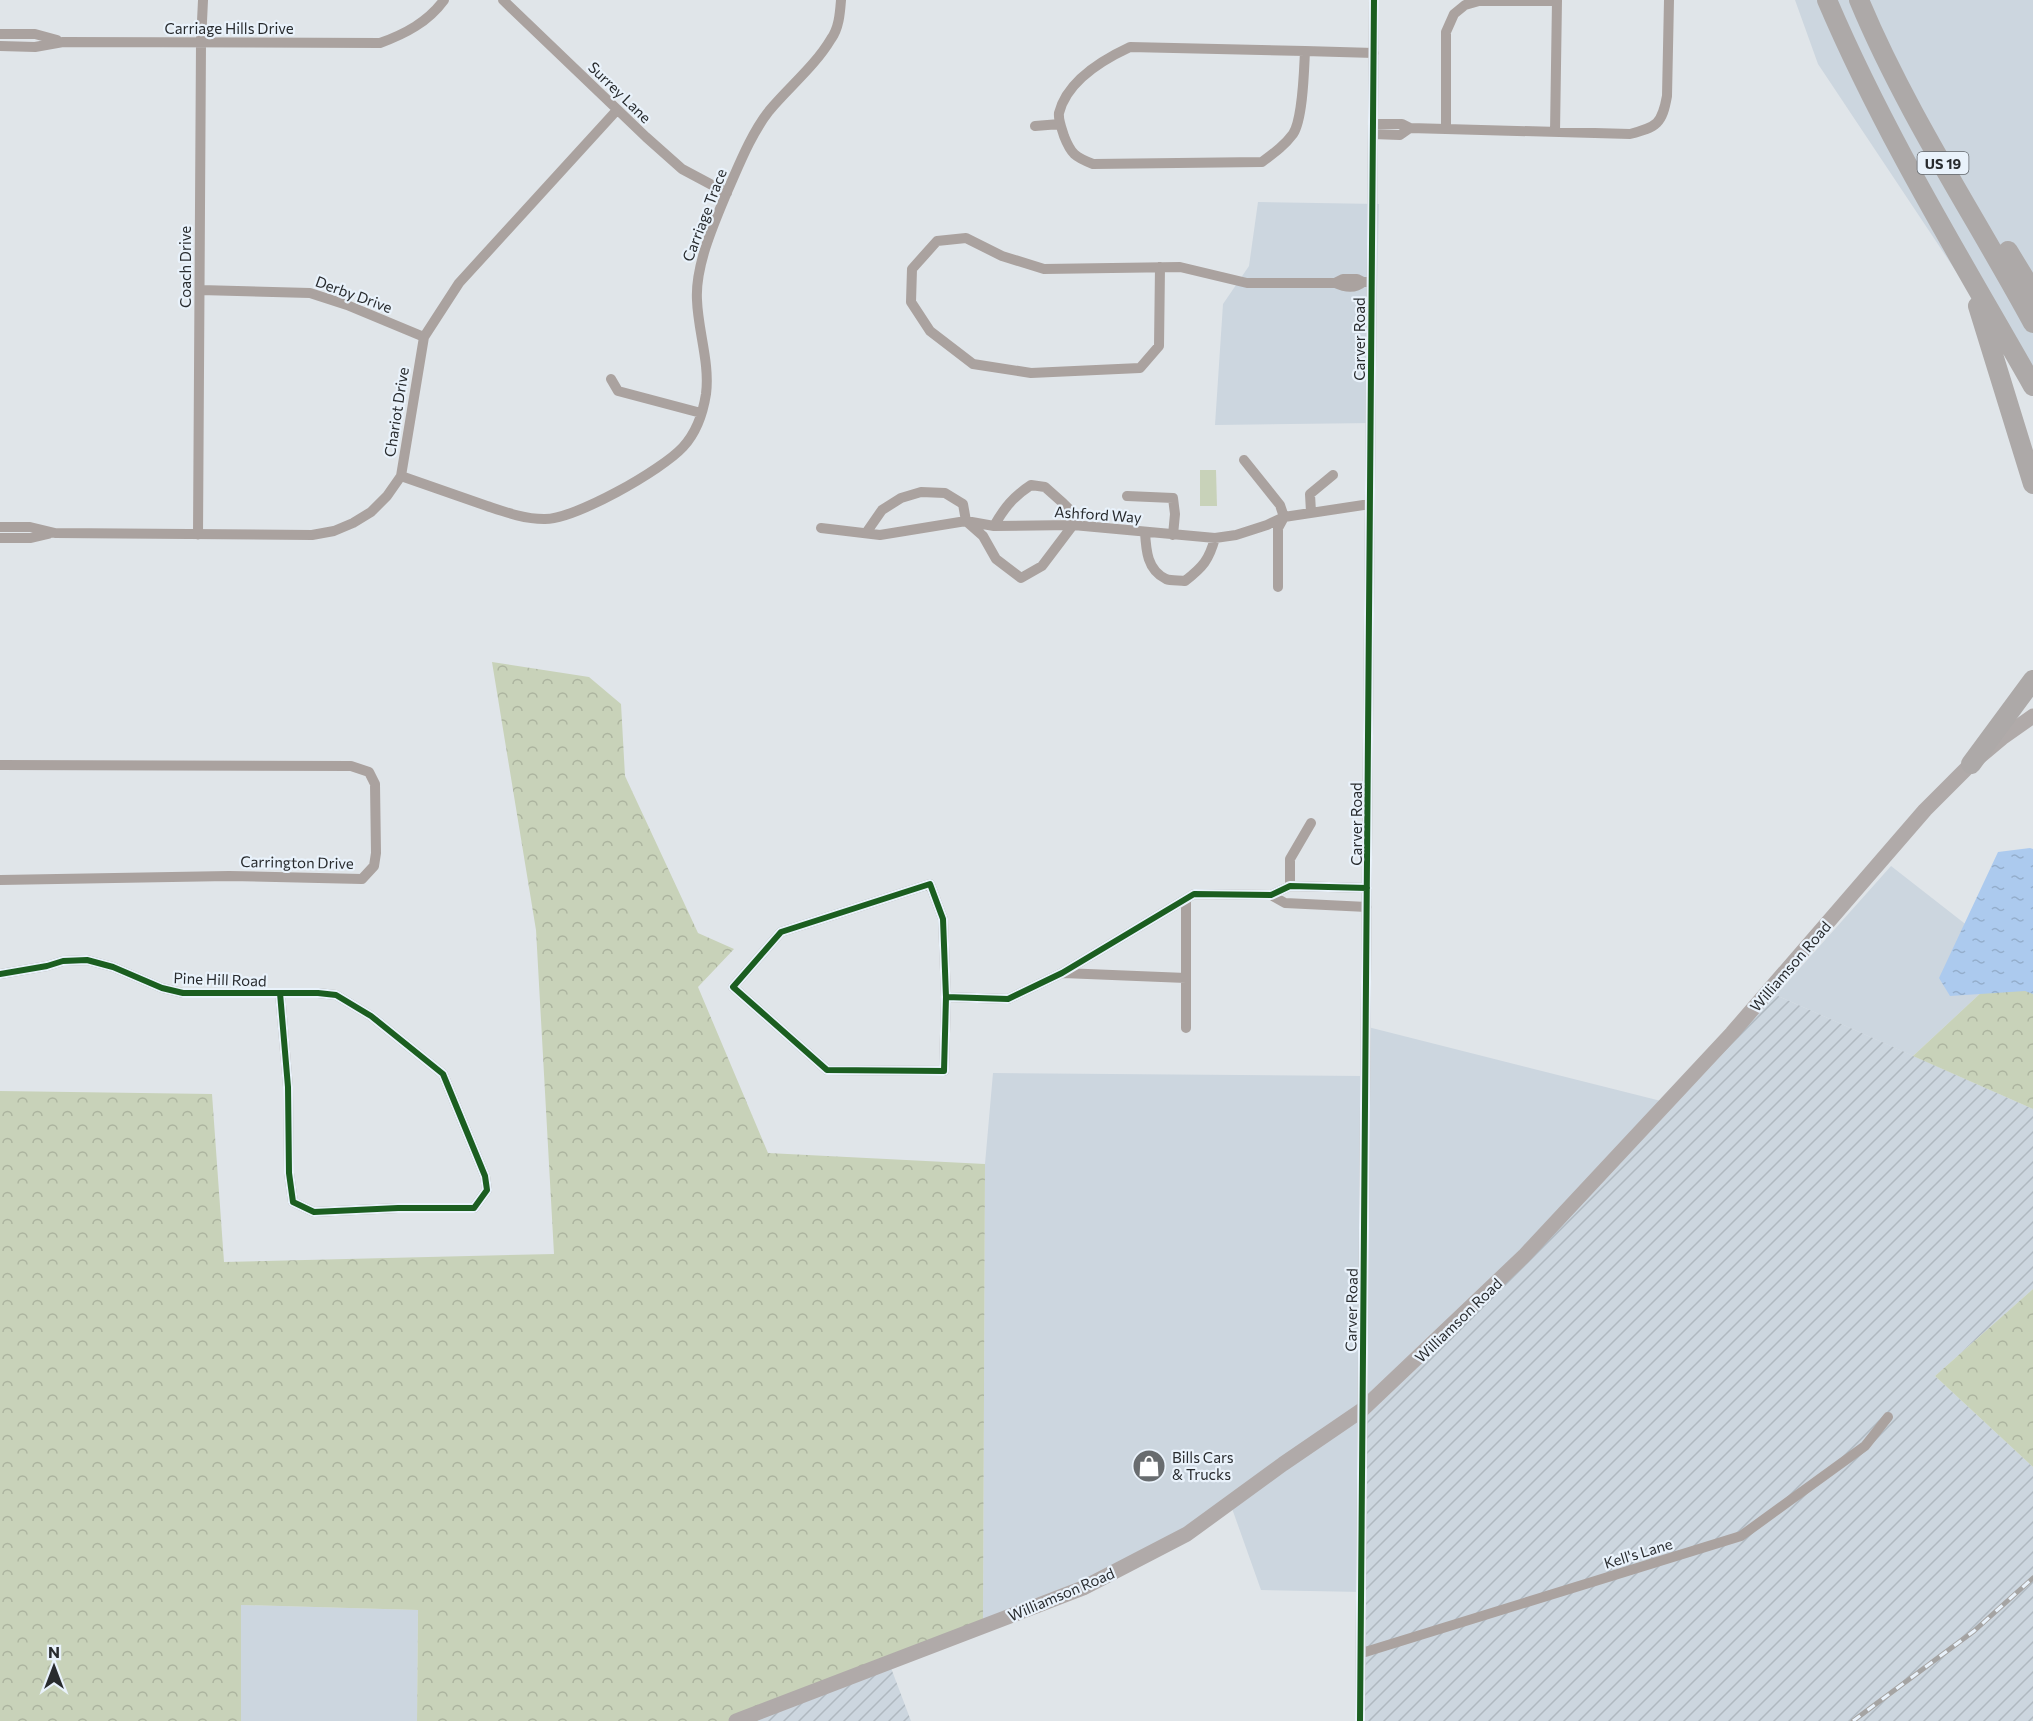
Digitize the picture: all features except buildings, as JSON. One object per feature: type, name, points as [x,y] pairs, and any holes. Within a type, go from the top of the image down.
[{"type":"highway","name":"US 19","points":[[1827,0],[1865,84],[2033,386]]},
{"type":"highway","name":"US 19","points":[[1858,0],[1907,99],[2033,323]]},
{"type":"highway","points":[[1907,99],[1966,180],[2033,292]]},
{"type":"highway","points":[[1962,261],[1988,336],[2033,484]]},
{"type":"highway","points":[[1971,764],[2033,680]]},
{"type":"main road","name":"Williamson Road","points":[[736,1721],[1083,1588],[1187,1534],[1282,1464],[1362,1410],[1524,1256],[1732,1033],[1925,810],[1971,764],[2033,716]]},
{"type":"street","name":"Coach Drive","points":[[198,535],[203,0]]},
{"type":"street","name":"Carriage Hills Drive","points":[[0,46],[34,46],[63,42],[380,43],[407,33],[437,9],[444,0]]},
{"type":"street","name":"Surrey Lane","points":[[502,0],[682,169],[727,193]]},
{"type":"street","name":"Carriage Trace","points":[[401,476],[516,516],[545,520],[568,515],[630,484],[668,461],[683,447],[696,431],[707,380],[696,297],[698,274],[727,193],[749,144],[768,112],[808,69],[832,38],[839,18],[841,0]]},
{"type":"street","name":"Carver Road","points":[[1360,1721],[1370,504],[1367,282],[1373,129],[1374,0]]},
{"type":"street","points":[[1373,129],[1400,135],[1410,128],[1630,134],[1651,129],[1659,121],[1664,111],[1667,96],[1669,0]]},
{"type":"street","points":[[1446,129],[1446,32],[1454,14],[1465,5],[1479,1],[1557,1],[1555,132]]},
{"type":"street","points":[[0,34],[35,34],[63,42]]},
{"type":"street","points":[[1305,51],[1303,93],[1295,131],[1280,149],[1262,162],[1093,164],[1069,150],[1059,114],[1070,92],[1086,73],[1130,47],[1305,51],[1374,53]]},
{"type":"street","name":"Chariot Drive","points":[[0,527],[30,527],[55,533],[312,535],[334,531],[371,512],[387,496],[401,476],[424,337],[459,283],[617,110]]},
{"type":"street","points":[[1035,126],[1060,124]]},
{"type":"street","points":[[1160,267],[1159,346],[1140,368],[1031,373],[973,364],[930,331],[911,302],[912,269],[937,241],[966,238],[1002,256],[1044,269],[1160,267],[1180,267],[1247,283],[1335,283],[1343,279],[1367,282]]},
{"type":"street","name":"Derby Drive","points":[[200,290],[310,293],[347,305],[424,337]]},
{"type":"street","points":[[611,379],[618,391],[701,413]]},
{"type":"street","points":[[1244,460],[1280,505],[1284,517],[1278,528],[1278,587]]},
{"type":"street","points":[[1311,512],[1310,494],[1333,475]]},
{"type":"street","points":[[866,533],[882,510],[902,498],[921,492],[945,493],[963,504],[966,521],[983,536],[996,559],[1021,578],[1042,566],[1073,525],[1072,512],[1045,487],[1031,484],[1005,506],[994,526]]},
{"type":"street","points":[[1127,496],[1173,498],[1175,514],[1173,536]]},
{"type":"street","name":"Ashford Way","points":[[821,528],[880,536],[966,521],[994,526],[1073,525],[1173,536],[1215,538],[1236,535],[1284,517],[1370,504]]},
{"type":"street","points":[[1145,532],[1146,552],[1151,567],[1166,579],[1185,581],[1199,570],[1210,556],[1215,538]]},
{"type":"street","points":[[0,538],[31,538],[55,533]]},
{"type":"street","name":"Carrington Drive","points":[[0,765],[351,766],[369,772],[375,784],[376,841],[374,866],[362,879],[229,876],[0,880]]},
{"type":"street","points":[[1290,886],[1290,859],[1311,823]]},
{"type":"street","points":[[930,884],[943,919],[945,998],[944,1071],[827,1070],[733,987],[781,932],[930,884]]},
{"type":"street","points":[[945,998],[1008,999],[1062,973],[1194,894],[1271,895],[1290,886],[1367,888]]},
{"type":"street","points":[[1271,895],[1285,903],[1367,907]]},
{"type":"street","points":[[1186,899],[1186,1028]]},
{"type":"street","name":"Pine Hill Road","points":[[0,974],[63,961],[87,960],[113,967],[162,988],[183,993],[280,993],[318,993],[336,995],[371,1016],[444,1074],[485,1176],[487,1190],[474,1208],[398,1208],[314,1212],[293,1202],[289,1173],[288,1087],[280,993]]},
{"type":"street","points":[[1062,973],[1186,978]]},
{"type":"street","name":"Kell's Lane","points":[[1362,1653],[1741,1536],[1865,1446],[1888,1417]]},
{"type":"shaded area","points":[[1795,0],[2033,0],[2033,387],[1818,64]]},
{"type":"shaded area","points":[[1258,202],[1379,204],[1374,423],[1215,425],[1223,304],[1249,266]]},
{"type":"shaded area","points":[[1891,866],[2014,962],[1913,1056],[1776,995]]},
{"type":"shaded area","points":[[1776,995],[2033,1109],[2033,1289],[1935,1376],[2033,1467],[2033,1721],[1363,1721],[1362,1413]]},
{"type":"shaded area","points":[[1364,1026],[1669,1103],[1363,1592],[1261,1590],[1229,1500],[1084,1590],[983,1626],[985,1164],[993,1073],[1362,1076]]},
{"type":"shaded area","points":[[241,1605],[418,1610],[417,1721],[241,1721]]},
{"type":"shaded area","points":[[891,1668],[911,1721],[758,1721],[758,1711]]},
{"type":"green space","points":[[1200,470],[1216,470],[1217,506],[1200,506]]},
{"type":"green space","points":[[492,662],[589,677],[621,704],[625,776],[698,933],[734,949],[698,987],[768,1153],[985,1164],[983,1626],[758,1711],[758,1721],[417,1721],[418,1610],[241,1605],[241,1721],[0,1721],[0,1091],[212,1094],[224,1262],[554,1254],[536,930]]},
{"type":"green space","points":[[2014,962],[2033,974],[2033,1109],[1913,1056]]},
{"type":"green space","points":[[2033,1289],[2033,1467],[1935,1376]]},
{"type":"water","points":[[2033,849],[2033,994],[2025,991],[1950,996],[1939,978],[1998,852]]},
{"type":"railway","points":[[1853,1721],[1974,1631],[2033,1578]]},
{"type":"cycle path","points":[[1360,1721],[1374,0]]},
{"type":"cycle path","points":[[946,997],[943,919],[930,884],[781,932],[733,987],[827,1070],[944,1071],[946,997],[1008,999],[1062,973],[1194,894],[1271,895],[1290,886],[1367,888]]},
{"type":"cycle path","points":[[0,974],[63,961],[87,960],[113,967],[162,988],[183,993],[318,993],[336,995],[371,1016],[443,1074],[485,1176],[487,1190],[474,1208],[398,1208],[314,1212],[293,1202],[289,1173],[288,1087],[280,993]]},
{"type":"place","name":"Bills Cars & Trucks","points":[[1149,1466]]}]
